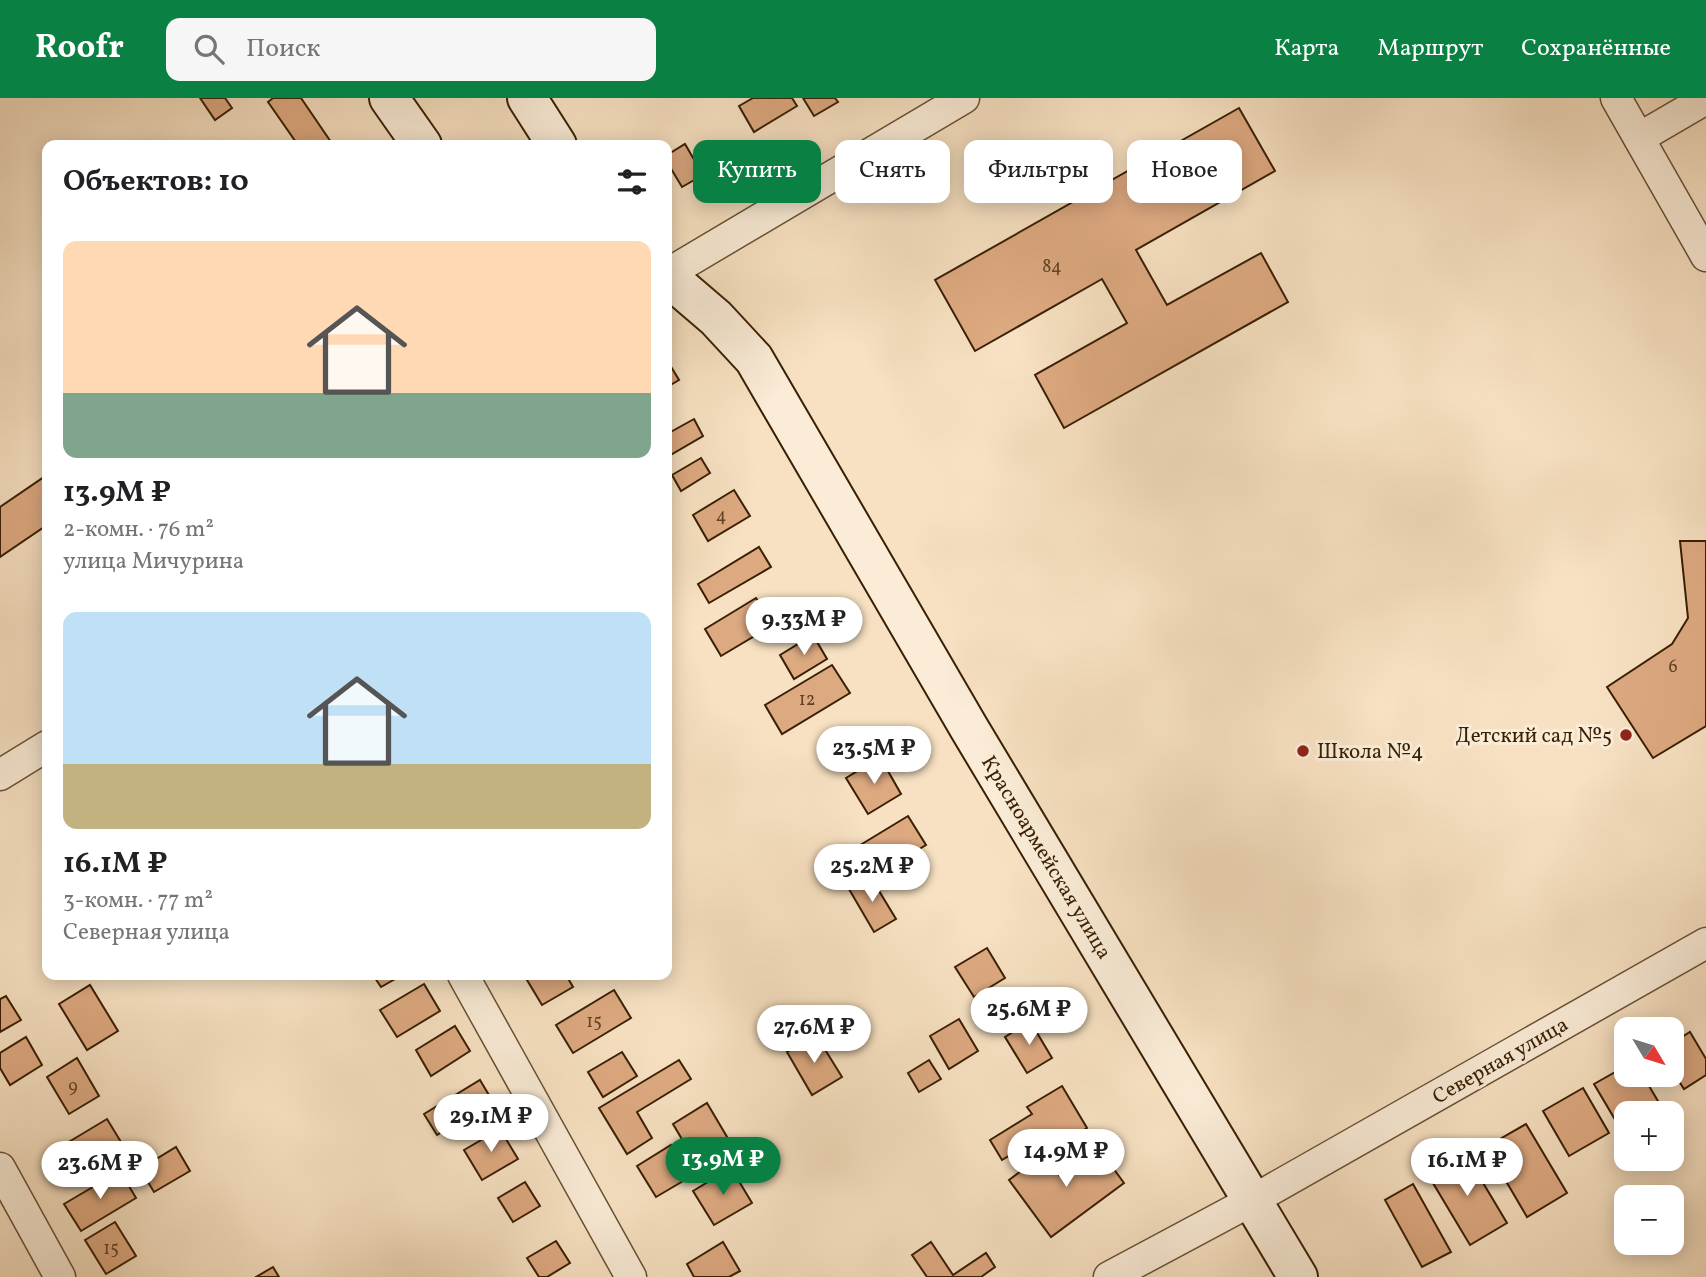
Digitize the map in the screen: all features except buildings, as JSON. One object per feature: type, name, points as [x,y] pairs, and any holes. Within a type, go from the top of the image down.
[{"type":"street","points":[[388,98],[418,140]]},
{"type":"street","points":[[527,98],[554,140]]},
{"type":"street","points":[[672,272],[964,98]]},
{"type":"street","points":[[1616,98],[1706,256]]},
{"type":"street","points":[[1639,138],[1706,99]]},
{"type":"street","name":"Красноармейская улица","points":[[672,279],[716,318],[754,359],[976,740],[1298,1277]]},
{"type":"street","points":[[0,775],[42,749]]},
{"type":"street","name":"Северная улица","points":[[1109,1277],[1254,1200],[1706,943]]},
{"type":"street","points":[[466,980],[631,1277]]},
{"type":"street","points":[[0,1168],[60,1277]]},
{"type":"place","name":"Детский сад №5","points":[[1626,735]]},
{"type":"place","name":"Школа №4","points":[[1303,751]]}]
